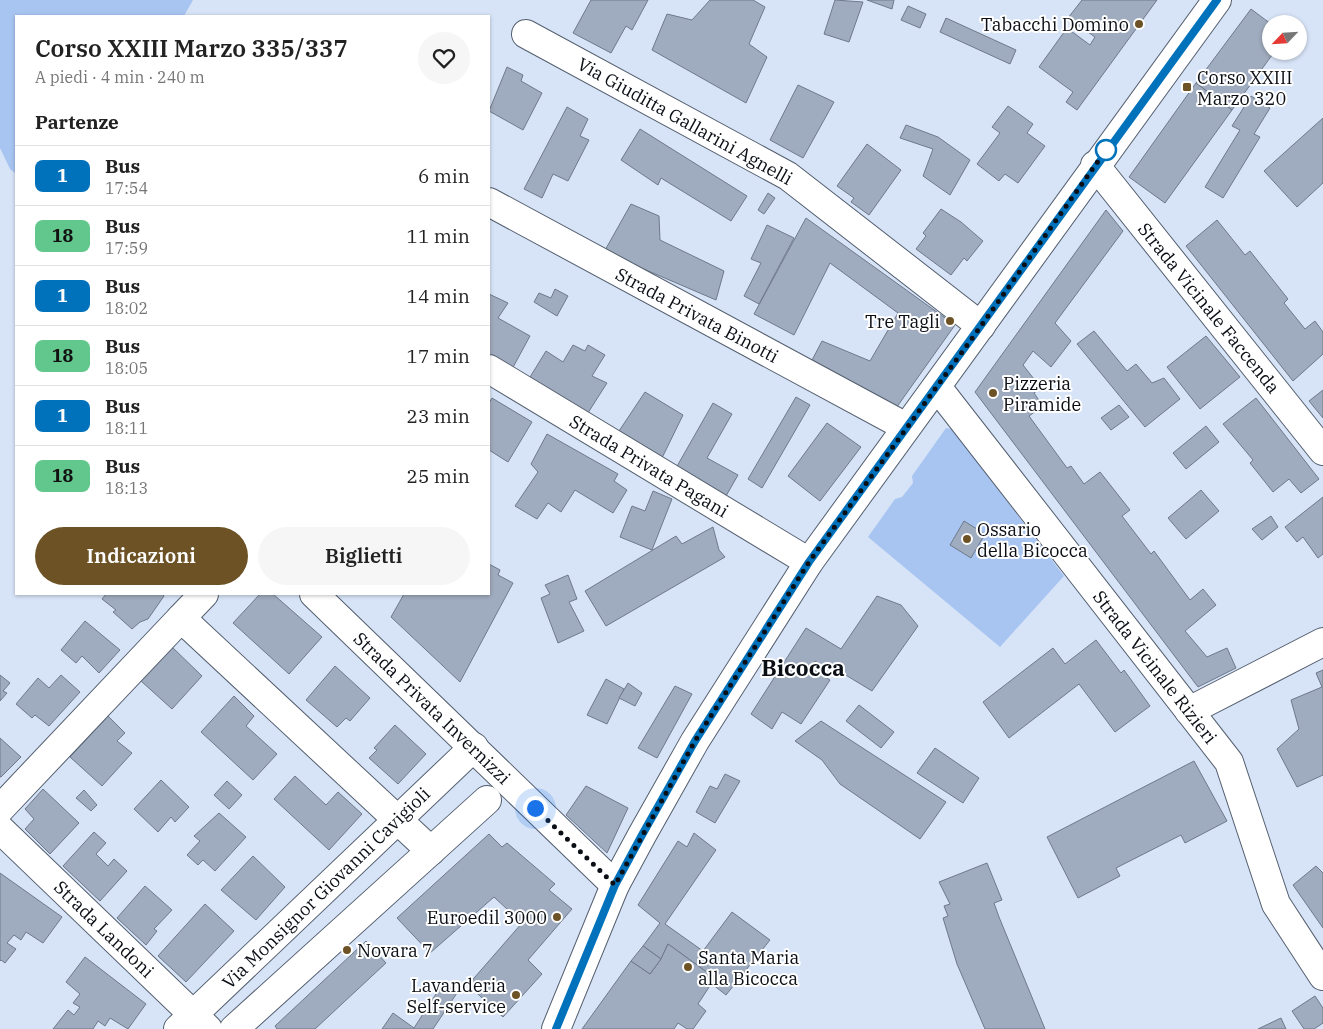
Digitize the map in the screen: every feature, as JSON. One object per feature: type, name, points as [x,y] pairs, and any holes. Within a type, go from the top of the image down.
[{"type":"street","points":[[556,1029],[615,885],[695,741],[809,562],[1215,1]]},
{"type":"street","name":"Via Giuditta Gallarini Agnelli","points":[[526,34],[788,176],[981,326]]},
{"type":"street","name":"Strada Vicinale Faccenda","points":[[1095,166],[1323,451]]},
{"type":"street","name":"Strada Privata Binotti","points":[[490,203],[906,427]]},
{"type":"street","name":"Strada Privata Pagani","points":[[490,370],[809,562]]},
{"type":"street","name":"Strada Vicinale Rizieri","points":[[937,387],[1229,762],[1276,904],[1323,976]]},
{"type":"street","points":[[0,809],[203,595]]},
{"type":"street","name":"Strada Privata Invernizzi","points":[[315,595],[615,885]]},
{"type":"street","points":[[181,618],[431,851]]},
{"type":"street","points":[[1189,711],[1323,642]]},
{"type":"street","name":"Via Monsignor Giovanni Cavigioli","points":[[193,1024],[398,819],[474,747]]},
{"type":"street","points":[[234,1029],[487,800]]},
{"type":"street","name":"Strada Landoni","points":[[0,829],[193,1024]]},
{"type":"shaded area","points":[[0,0],[193,0],[185,15],[15,15],[15,173],[10,169],[0,148]]},
{"type":"shaded area","points":[[946,428],[952,429],[1064,576],[1000,647],[868,537],[895,499],[902,497],[913,483],[912,476]]},
{"type":"building","points":[[591,0],[648,0],[632,30],[626,26],[611,53],[573,33]]},
{"type":"building","points":[[710,0],[753,0],[765,7],[749,44],[767,57],[746,103],[652,50],[667,14],[692,20]]},
{"type":"building","points":[[835,0],[863,2],[849,42],[824,34]]},
{"type":"building","points":[[867,0],[894,0],[892,9]]},
{"type":"building","points":[[1082,0],[1157,0],[1077,110],[1066,102],[1073,92],[1039,67],[1067,28],[1090,45],[1095,37],[1068,18]]},
{"type":"building","points":[[908,6],[926,14],[920,28],[901,20]]},
{"type":"building","points":[[1251,9],[1262,17],[1262,60],[1268,60],[1232,110],[1196,83]]},
{"type":"building","points":[[946,18],[1016,50],[1010,64],[940,32]]},
{"type":"building","points":[[507,67],[523,75],[521,81],[542,93],[523,130],[490,112]]},
{"type":"building","points":[[1196,83],[1232,110],[1165,203],[1129,177]]},
{"type":"building","points":[[798,85],[834,102],[803,158],[770,140]]},
{"type":"building","points":[[1251,96],[1270,108],[1254,134],[1260,137],[1223,198],[1205,187],[1240,130],[1232,126]]},
{"type":"building","points":[[1008,106],[1033,124],[1027,133],[1045,146],[1018,183],[1005,174],[999,181],[977,164],[1000,133],[992,127]]},
{"type":"building","points":[[567,107],[588,119],[580,136],[589,140],[568,181],[553,174],[542,198],[524,189]]},
{"type":"building","points":[[1323,118],[1323,183],[1297,207],[1264,171]]},
{"type":"building","points":[[906,125],[938,137],[970,160],[950,195],[923,176],[933,149],[900,138]]},
{"type":"building","points":[[640,129],[747,196],[731,221],[661,178],[658,185],[621,160]]},
{"type":"building","points":[[867,144],[901,170],[869,215],[851,202],[854,198],[837,186]]},
{"type":"building","points":[[768,193],[775,198],[764,214],[758,210]]},
{"type":"building","points":[[631,204],[659,216],[660,240],[724,271],[716,300],[604,252]]},
{"type":"building","points":[[941,209],[961,222],[983,241],[967,261],[964,258],[951,275],[916,249],[926,236],[923,233]]},
{"type":"building","points":[[1106,210],[1123,231],[1055,323],[1071,341],[1051,367],[1033,351],[1023,365],[1041,388],[1034,393],[1043,406],[1029,416],[1067,468],[1071,466],[1084,484],[1100,472],[1130,510],[1122,516],[1151,554],[1154,551],[1190,600],[1203,589],[1216,605],[1185,631],[1207,657],[1227,648],[1236,668],[1198,687],[975,392]]},
{"type":"building","points":[[806,218],[955,325],[894,411],[809,366],[822,341],[870,361],[898,313],[830,263],[794,335],[754,314]]},
{"type":"building","points":[[1217,220],[1245,255],[1250,251],[1288,299],[1284,303],[1305,329],[1315,321],[1323,332],[1323,354],[1293,381],[1186,246]]},
{"type":"building","points":[[767,225],[794,238],[759,304],[744,296],[761,263],[751,259]]},
{"type":"building","points":[[555,289],[568,296],[557,316],[534,302],[539,293],[551,298]]},
{"type":"building","points":[[490,294],[508,303],[498,318],[530,336],[511,371],[490,360]]},
{"type":"building","points":[[1094,331],[1127,371],[1136,364],[1152,383],[1164,378],[1180,399],[1145,427],[1077,344]]},
{"type":"building","points":[[1206,336],[1240,377],[1200,409],[1167,367]]},
{"type":"building","points":[[573,345],[585,351],[588,345],[605,355],[592,376],[607,383],[586,416],[527,382],[546,351],[563,362]]},
{"type":"building","points":[[1323,390],[1323,418],[1309,401]]},
{"type":"building","points":[[645,392],[683,415],[661,460],[617,434]]},
{"type":"building","points":[[796,397],[810,405],[762,488],[748,479]]},
{"type":"building","points":[[492,398],[532,422],[508,462],[490,451],[490,401]]},
{"type":"building","points":[[1256,398],[1319,479],[1301,493],[1289,479],[1273,492],[1250,463],[1253,460],[1223,424]]},
{"type":"building","points":[[713,403],[732,414],[707,458],[738,475],[726,496],[676,468]]},
{"type":"building","points":[[1119,405],[1129,417],[1111,430],[1101,418]]},
{"type":"building","points":[[827,423],[861,447],[820,501],[788,476]]},
{"type":"building","points":[[1206,426],[1219,442],[1186,469],[1173,453]]},
{"type":"building","points":[[547,434],[618,474],[614,481],[627,490],[613,513],[575,490],[561,512],[548,503],[537,519],[515,506],[538,472],[531,464]]},
{"type":"building","points":[[1201,490],[1219,511],[1186,539],[1168,518]]},
{"type":"building","points":[[653,491],[672,499],[652,550],[620,537],[632,506],[645,511]]},
{"type":"building","points":[[1323,497],[1323,554],[1318,558],[1303,537],[1297,542],[1285,527]]},
{"type":"building","points":[[1271,516],[1278,527],[1262,540],[1252,529]]},
{"type":"building","name":"Ossario della Bicocca","points":[[964,521],[985,534],[971,558],[950,545]]},
{"type":"building","points":[[713,527],[719,550],[725,557],[606,626],[585,591],[676,536],[682,544]]},
{"type":"building","points":[[490,565],[500,570],[498,575],[513,583],[460,682],[391,617],[403,595],[490,595]]},
{"type":"building","points":[[568,575],[577,599],[569,602],[584,631],[558,643],[541,598],[550,594],[545,585]]},
{"type":"building","points":[[105,595],[164,596],[148,619],[140,622],[132,629],[113,612],[116,610],[102,599]]},
{"type":"building","points":[[259,595],[274,595],[322,637],[289,674],[233,623]]},
{"type":"building","points":[[877,596],[901,605],[918,626],[872,691],[839,671],[837,675],[815,661],[811,668],[830,680],[801,724],[782,712],[772,729],[751,714],[806,628],[841,649]]},
{"type":"building","points":[[85,621],[120,650],[99,673],[82,656],[76,663],[61,650]]},
{"type":"building","points":[[1096,640],[1121,673],[1124,670],[1150,706],[1115,732],[1079,684],[1009,738],[983,702],[1053,648],[1065,664]]},
{"type":"building","points":[[172,647],[202,676],[172,709],[141,681]]},
{"type":"building","points":[[335,666],[370,698],[350,721],[346,718],[337,727],[306,700]]},
{"type":"building","points":[[1323,670],[1323,775],[1297,787],[1277,749],[1299,729],[1291,700],[1322,687],[1316,673]]},
{"type":"building","points":[[0,675],[10,683],[3,691],[7,693],[0,701]]},
{"type":"building","points":[[61,675],[80,692],[49,726],[35,715],[32,718],[16,704],[38,678],[49,688]]},
{"type":"building","points":[[606,679],[624,689],[607,724],[587,715]]},
{"type":"building","points":[[628,683],[642,693],[635,706],[619,698]]},
{"type":"building","points":[[675,686],[692,694],[657,758],[638,748]]},
{"type":"building","points":[[234,696],[254,716],[246,726],[277,754],[253,780],[201,732]]},
{"type":"building","points":[[859,705],[894,732],[881,748],[846,721]]},
{"type":"building","points":[[108,716],[125,733],[117,741],[132,753],[102,786],[70,757]]},
{"type":"building","points":[[821,721],[946,802],[920,839],[840,784],[822,760],[795,741]]},
{"type":"building","points":[[395,725],[426,754],[398,784],[369,758],[377,750],[374,748]]},
{"type":"building","points":[[0,738],[21,757],[1,777],[0,777]]},
{"type":"building","points":[[935,748],[979,778],[963,803],[917,773]]},
{"type":"building","points":[[1194,761],[1227,821],[1185,843],[1181,835],[1116,868],[1120,876],[1078,898],[1047,837]]},
{"type":"building","points":[[725,774],[740,781],[715,823],[696,812],[710,786],[717,789]]},
{"type":"building","points":[[295,776],[326,805],[338,792],[362,814],[329,850],[274,799]]},
{"type":"building","points":[[161,780],[189,807],[175,822],[171,817],[158,832],[134,809]]},
{"type":"building","points":[[227,781],[242,795],[229,809],[214,795]]},
{"type":"building","points":[[586,786],[628,808],[607,853],[566,815]]},
{"type":"building","points":[[43,789],[79,823],[50,854],[25,829],[34,819],[25,809]]},
{"type":"building","points":[[84,790],[97,805],[91,811],[76,798]]},
{"type":"building","points":[[219,813],[246,837],[215,871],[203,860],[198,865],[187,855],[200,841],[194,836]]},
{"type":"building","points":[[94,832],[106,843],[96,854],[108,866],[114,859],[127,871],[100,901],[63,866]]},
{"type":"building","points":[[694,833],[716,850],[665,924],[703,951],[732,912],[770,940],[726,995],[712,984],[715,978],[668,944],[661,959],[643,946],[660,923],[638,905],[678,841],[687,847]]},
{"type":"building","points":[[489,834],[502,847],[507,843],[555,884],[549,890],[572,909],[528,960],[542,974],[503,1017],[468,985],[522,923],[494,897],[430,953],[397,918]]},
{"type":"building","points":[[253,856],[285,887],[256,920],[221,890]]},
{"type":"building","points":[[987,863],[1002,900],[994,903],[1045,1029],[985,1029],[957,964],[943,918],[948,916],[944,906],[950,904],[939,882]]},
{"type":"building","points":[[1316,866],[1323,873],[1323,928],[1293,885]]},
{"type":"building","points":[[0,873],[62,917],[43,943],[26,932],[21,940],[14,935],[7,943],[16,949],[5,963],[0,961]]},
{"type":"building","points":[[145,886],[172,910],[154,929],[157,931],[146,945],[117,918]]},
{"type":"building","points":[[205,904],[234,931],[186,982],[158,956]]},
{"type":"building","points":[[366,941],[386,963],[315,1029],[277,1029],[275,1026]]},
{"type":"building","name":"Santa Maria alla Bicocca","points":[[668,944],[715,978],[698,1004],[706,1011],[693,1029],[687,1029],[678,1023],[674,1029],[582,1029],[631,961],[650,974],[661,959]]},
{"type":"building","points":[[643,946],[661,959],[650,974],[631,961]]},
{"type":"building","points":[[85,957],[146,1004],[128,1029],[110,1018],[105,1026],[98,1021],[93,1029],[53,1029],[68,1010],[74,1015],[80,1007],[73,1003],[80,994],[66,982]]},
{"type":"building","points":[[443,983],[457,993],[433,1029],[382,1029],[393,1013],[414,1028]]},
{"type":"building","points":[[1315,996],[1323,1008],[1323,1023],[1314,1029],[1304,1029],[1292,1011]]},
{"type":"building","points":[[1281,1018],[1286,1029],[1258,1029]]},
{"type":"bus line","name":"1","points":[[556,1029],[615,885],[642,835],[695,741],[809,562],[1217,0]]},
{"type":"place","name":"Tabacchi Domino","points":[[1139,24]]},
{"type":"place","name":"Corso XXIII Marzo 320","points":[[1187,87]]},
{"type":"place","name":"Tre Tagli","points":[[950,321]]},
{"type":"place","name":"Pizzeria Piramide","points":[[993,393]]},
{"type":"place","name":"Ossario della Bicocca","points":[[967,539]]},
{"type":"place","name":"Euroedil 3000","points":[[557,917]]},
{"type":"place","name":"Novara 7","points":[[347,950]]},
{"type":"place","name":"Santa Maria alla Bicocca","points":[[688,967]]},
{"type":"place","name":"Lavanderia Self-service","points":[[516,995]]},
{"type":"district","name":"Bicocca","points":[[803,667]]},
{"type":"route","points":[[535,808],[615,885],[695,741],[809,562],[981,326],[1106,150]]}]
